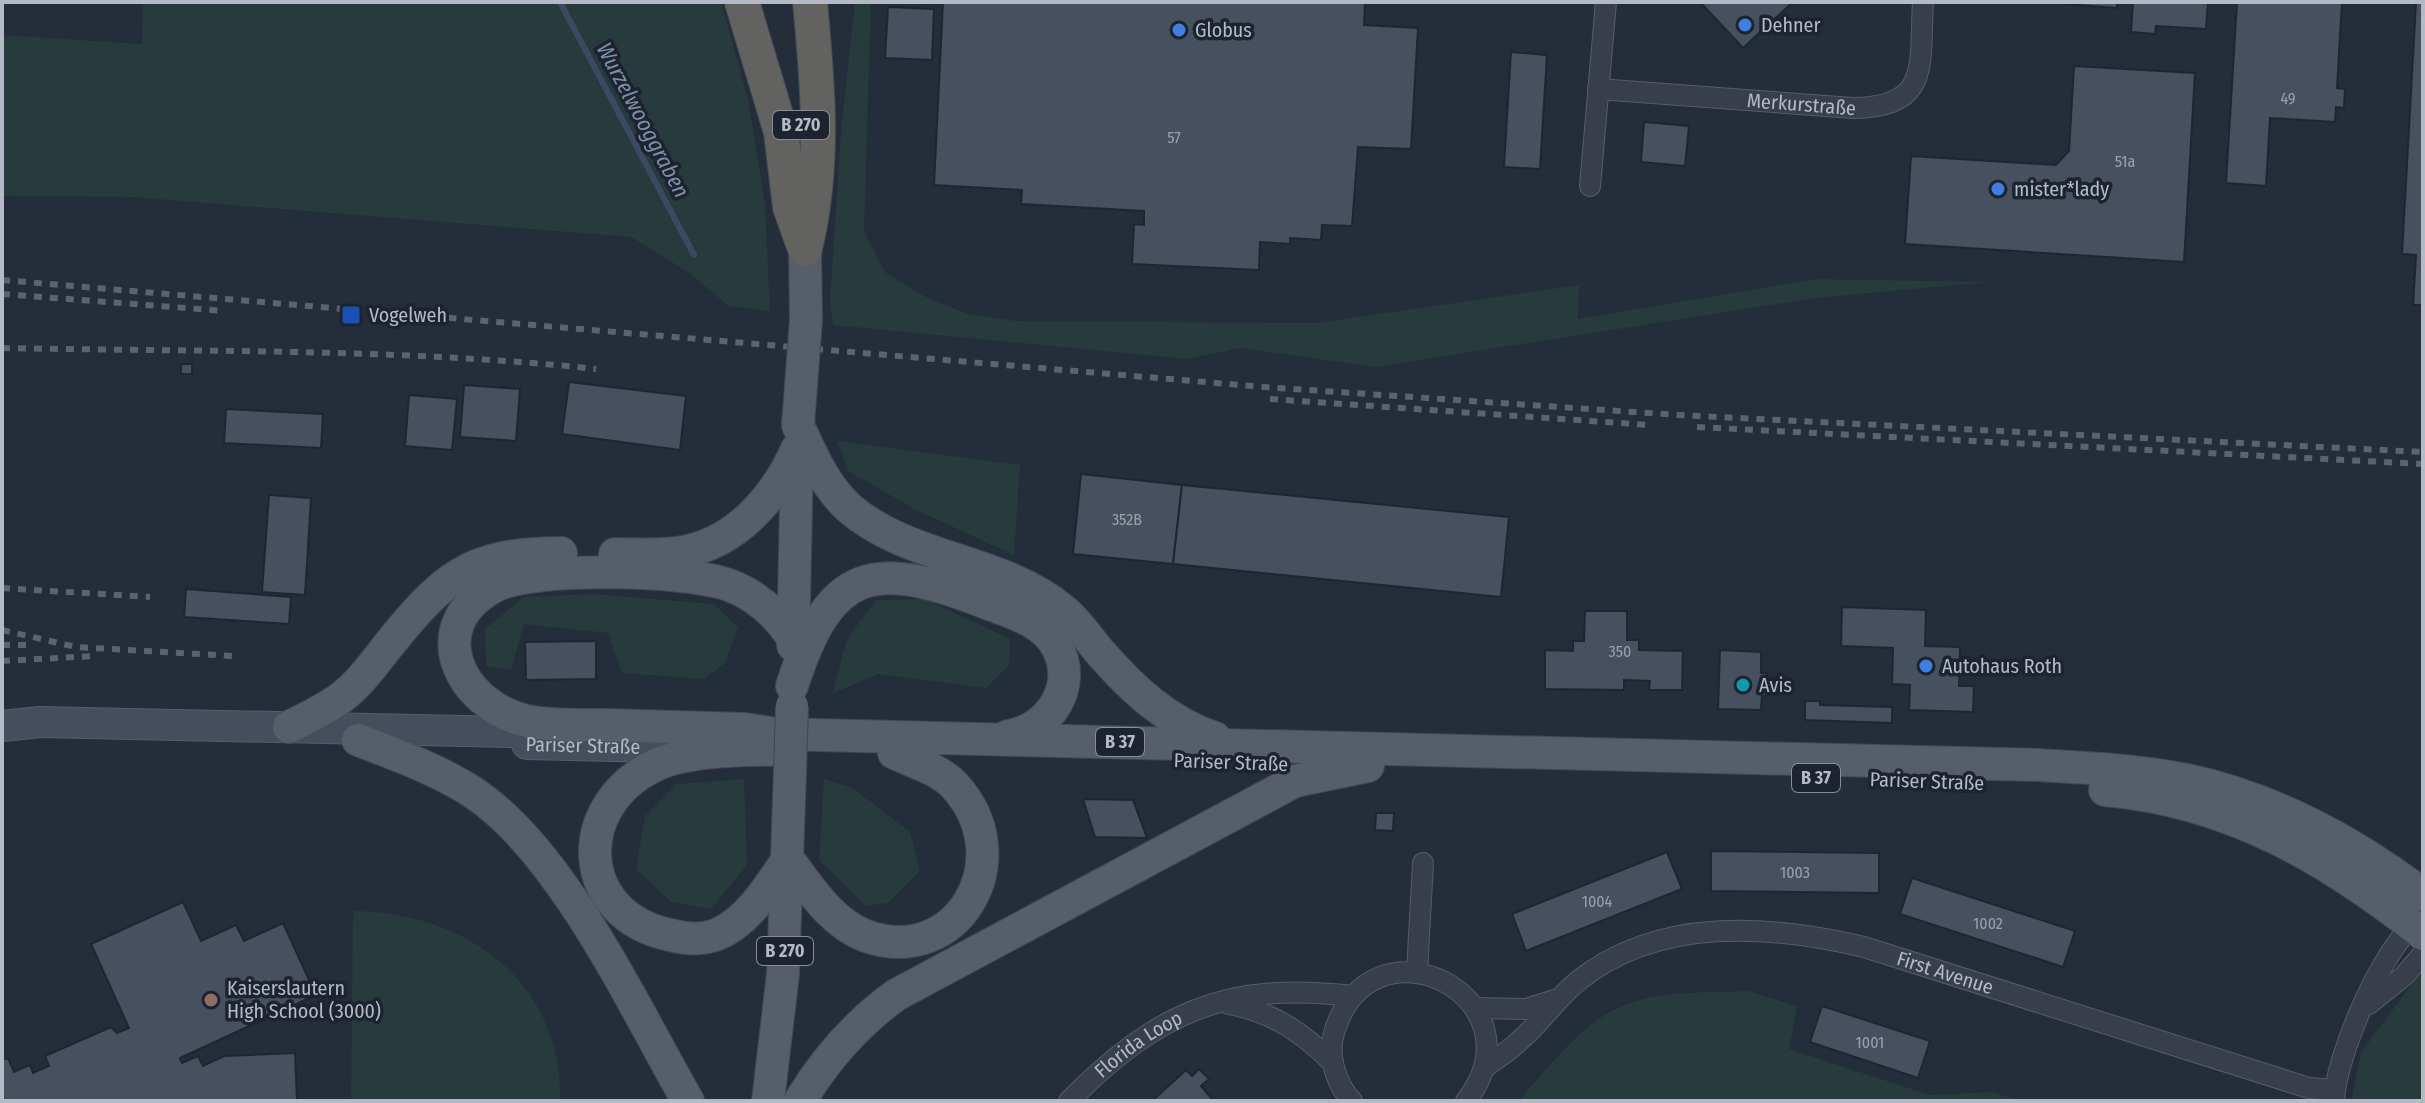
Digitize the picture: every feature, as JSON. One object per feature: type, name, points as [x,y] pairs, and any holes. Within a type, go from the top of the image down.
[{"type":"highway","points":[[742,2],[781,132],[790,207],[805,249]]},
{"type":"highway","name":"B 270","points":[[786,2],[799,90],[805,249]]},
{"type":"highway","name":"B 270","points":[[805,249],[816,200],[819,88],[810,2]]},
{"type":"highway","points":[[819,88],[831,2]]},
{"type":"main road","name":"B 270","points":[[768,1101],[783,974],[788,859],[784,729],[793,638],[798,437],[806,320],[805,249]]},
{"type":"main road","points":[[289,727],[343,696],[365,675],[430,596],[452,576],[474,565],[532,553],[652,554],[685,552],[714,542],[761,508],[781,485],[798,437]]},
{"type":"main road","points":[[798,437],[817,468],[848,507],[881,530],[1035,592],[1064,610],[1111,665],[1175,722],[1245,746]]},
{"type":"main road","points":[[784,729],[526,721],[480,700],[467,685],[458,670],[455,638],[472,604],[495,586],[533,575],[562,573],[705,578],[751,595],[782,622],[793,638]]},
{"type":"main road","points":[[784,729],[808,637],[829,604],[859,583],[882,577],[911,578],[1024,617],[1055,643],[1064,671],[1064,686],[1057,703],[1048,716],[1031,729],[994,738]]},
{"type":"main road","name":"Pariser Straße","points":[[2,727],[40,722],[727,738],[784,729],[894,753],[2038,784],[2123,792],[2185,804],[2258,828],[2299,847],[2421,925]]},
{"type":"main road","name":"Pariser Straße","points":[[2,727],[31,732],[358,740],[784,729],[1245,746],[2039,765],[2126,770],[2189,780],[2264,804],[2349,845],[2421,925]]},
{"type":"main road","points":[[784,729],[657,764],[635,777],[607,805],[595,848],[596,867],[602,885],[621,913],[660,933],[702,938],[719,934],[749,911],[788,859],[828,910],[865,935],[902,941],[939,931],[953,921],[975,891],[985,850],[980,826],[953,784],[894,753]]},
{"type":"main road","points":[[358,740],[413,762],[474,793],[522,835],[562,886],[688,1101]]},
{"type":"main road","points":[[800,1101],[842,1042],[863,1019],[896,995],[1295,781],[1368,766]]},
{"type":"street","points":[[1590,186],[1606,2]]},
{"type":"street","name":"Merkurstraße","points":[[1598,89],[1853,108],[1891,105],[1906,96],[1917,73],[1923,2]]},
{"type":"street","points":[[1417,972],[1423,863]]},
{"type":"street","points":[[2334,1096],[2344,1048],[2391,949],[2421,925]]},
{"type":"street","points":[[2365,1006],[2404,976],[2421,925]]},
{"type":"street","name":"First Avenue","points":[[1484,1068],[1519,1042],[1562,997],[1608,961],[1694,933],[1749,928],[1807,933],[1864,947],[2334,1096]]},
{"type":"street","points":[[1352,1101],[1338,1080],[1333,1063],[1332,1039],[1339,1016],[1353,996],[1382,976],[1417,972],[1450,983],[1475,1008],[1486,1037],[1484,1068],[1466,1101]]},
{"type":"street","name":"Florida Loop","points":[[1069,1101],[1129,1044],[1172,1019],[1217,1002],[1264,993],[1353,996]]},
{"type":"street","name":"First Avenue","points":[[1475,1008],[1526,1009],[1562,997]]},
{"type":"street","points":[[1217,1002],[1247,1007],[1286,1023],[1307,1037],[1333,1063]]},
{"type":"shaded area","points":[[143,2],[721,2],[748,99],[765,204],[770,311],[728,306],[691,274],[631,237],[132,197],[2,196],[2,35],[142,44]]},
{"type":"shaded area","points":[[855,2],[871,2],[864,231],[885,272],[924,296],[968,314],[1016,321],[1317,323],[1579,285],[1578,319],[1815,279],[1990,282],[1815,298],[1375,367],[1240,348],[1187,359],[833,325],[830,300],[841,131]]},
{"type":"shaded area","points":[[837,441],[1020,465],[1014,555],[916,510],[848,471]]},
{"type":"shaded area","points":[[593,594],[714,604],[738,628],[725,663],[704,679],[622,673],[608,633],[524,624],[511,670],[486,666],[485,629],[524,597]]},
{"type":"shaded area","points":[[925,599],[1010,639],[1009,665],[986,688],[878,674],[832,694],[847,639],[876,600]]},
{"type":"shaded area","points":[[744,779],[747,865],[711,909],[671,902],[636,869],[645,816],[676,784]]},
{"type":"shaded area","points":[[824,779],[851,787],[910,832],[920,871],[888,903],[866,906],[819,860]]},
{"type":"shaded area","points":[[353,911],[394,914],[433,924],[468,940],[499,961],[525,988],[545,1020],[557,1058],[560,1101],[351,1101]]},
{"type":"shaded area","points":[[2419,975],[2423,978],[2423,1101],[2351,1101],[2361,1052]]},
{"type":"shaded area","points":[[1748,991],[1797,1006],[1789,1049],[1930,1095],[1992,1092],[2021,1101],[1518,1101],[1580,1034],[1624,1005],[1670,995]]},
{"type":"building","points":[[943,2],[1365,2],[1364,25],[1418,28],[1411,149],[1358,147],[1352,226],[1322,225],[1321,240],[1290,238],[1290,244],[1260,242],[1259,270],[1132,264],[1134,224],[1144,225],[1144,211],[1021,204],[1022,190],[934,185]]},
{"type":"building","name":"Dehner","points":[[1700,2],[1793,2],[1743,48]]},
{"type":"building","points":[[2041,2],[2117,2],[2117,8]]},
{"type":"building","points":[[2133,2],[2208,2],[2206,29],[2156,26],[2155,34],[2131,32]]},
{"type":"building","points":[[2237,2],[2342,2],[2337,88],[2345,89],[2344,108],[2336,107],[2335,122],[2270,118],[2266,186],[2226,183]]},
{"type":"building","points":[[2416,2],[2423,2],[2423,305],[2413,305],[2416,255],[2402,254]]},
{"type":"building","points":[[888,7],[934,9],[932,60],[885,58]]},
{"type":"building","points":[[1511,52],[1547,55],[1540,169],[1504,167]]},
{"type":"building","points":[[2074,66],[2195,73],[2184,262],[1905,244],[1911,156],[2056,165],[2069,151]]},
{"type":"building","points":[[1644,122],[1689,126],[1685,166],[1641,162]]},
{"type":"building","points":[[181,364],[192,364],[192,374],[181,374]]},
{"type":"building","points":[[569,382],[686,396],[680,450],[562,434]]},
{"type":"building","points":[[464,385],[520,389],[516,441],[460,437]]},
{"type":"building","points":[[409,395],[457,399],[452,450],[405,446]]},
{"type":"building","points":[[226,409],[323,414],[321,448],[224,443]]},
{"type":"building","points":[[1081,474],[1182,485],[1173,564],[1073,554]]},
{"type":"building","points":[[1182,485],[1509,517],[1501,597],[1173,564]]},
{"type":"building","points":[[269,495],[311,498],[305,595],[262,592]]},
{"type":"building","points":[[186,589],[291,597],[289,624],[184,617]]},
{"type":"building","name":"Autohaus Roth","points":[[1842,607],[1926,610],[1925,646],[1960,647],[1959,686],[1974,686],[1973,712],[1909,710],[1910,685],[1892,684],[1893,648],[1841,646]]},
{"type":"building","points":[[1585,611],[1627,611],[1627,640],[1639,640],[1639,650],[1683,651],[1682,690],[1649,690],[1650,681],[1624,680],[1624,690],[1545,689],[1545,650],[1573,651],[1573,641],[1584,641]]},
{"type":"building","points":[[596,641],[596,679],[526,680],[525,642]]},
{"type":"building","name":"Avis","points":[[1720,650],[1761,652],[1761,673],[1767,673],[1766,696],[1762,696],[1761,710],[1718,709]]},
{"type":"building","points":[[1805,701],[1820,701],[1820,705],[1892,707],[1892,723],[1805,720]]},
{"type":"building","points":[[1083,799],[1133,800],[1147,838],[1095,837]]},
{"type":"building","points":[[1376,813],[1394,813],[1393,831],[1375,830]]},
{"type":"building","points":[[1711,851],[1879,853],[1879,893],[1711,891]]},
{"type":"building","points":[[1667,852],[1682,889],[1526,951],[1512,914]]},
{"type":"building","points":[[1912,878],[2075,931],[2063,967],[1900,914]]},
{"type":"building","name":"Kaiserslautern High School (3000)","points":[[183,902],[201,941],[236,925],[244,941],[283,923],[316,995],[180,1058],[182,1063],[198,1056],[203,1066],[224,1056],[295,1053],[297,1101],[2,1101],[2,1060],[8,1058],[14,1072],[30,1065],[33,1073],[49,1066],[45,1056],[111,1027],[117,1033],[129,1028],[91,944]]},
{"type":"building","points":[[1822,1006],[1930,1041],[1918,1078],[1810,1042]]},
{"type":"building","points":[[1199,1069],[1209,1079],[1201,1086],[1212,1099],[1210,1101],[1152,1101],[1186,1070],[1192,1076]]},
{"type":"waterway","name":"Wurzelwooggraben","points":[[560,2],[694,255]]},
{"type":"railway","points":[[2,280],[1264,387],[1678,415],[2423,452]]},
{"type":"railway","points":[[2,294],[225,311]]},
{"type":"railway","points":[[2,348],[374,354],[596,369]]},
{"type":"railway","points":[[1270,399],[1649,425]]},
{"type":"railway","points":[[1697,427],[2423,464]]},
{"type":"railway","points":[[2,588],[150,597]]},
{"type":"railway","points":[[2,630],[76,647],[233,656]]},
{"type":"railway","points":[[2,645],[32,645]]},
{"type":"railway","points":[[2,661],[94,656]]},
{"type":"place","name":"Dehner","points":[[1745,25]]},
{"type":"place","name":"Globus","points":[[1179,30]]},
{"type":"place","name":"mister*lady","points":[[1998,189]]},
{"type":"place","name":"Vogelweh","points":[[351,315]]},
{"type":"place","name":"Autohaus Roth","points":[[1926,666]]},
{"type":"place","name":"Avis","points":[[1743,685]]},
{"type":"place","name":"Kaiserslautern High School (3000)","points":[[211,1000]]}]
